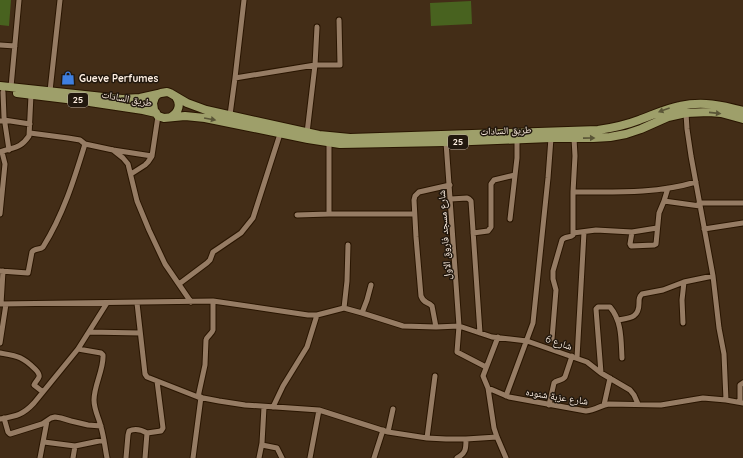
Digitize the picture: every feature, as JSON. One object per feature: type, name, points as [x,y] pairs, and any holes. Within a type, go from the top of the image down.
[{"type":"main road","name":"طريق السادات","points":[[1,90],[11,87],[122,99],[140,98],[158,94]]},
{"type":"main road","name":"طريق السادات","points":[[1,90],[143,110],[157,114]]},
{"type":"main road","points":[[167,92],[176,97],[179,106],[171,117],[164,118],[157,114],[153,107],[153,103],[158,94],[167,92]]},
{"type":"main road","name":"طريق السادات","points":[[176,97],[200,108],[307,133],[329,137],[350,138],[589,131],[623,125],[670,108],[687,104],[713,104],[743,111]]},
{"type":"main road","name":"طريق السادات","points":[[171,117],[191,116],[205,118],[329,143],[351,144],[610,137],[626,134],[668,117],[686,113],[721,113],[743,118]]},
{"type":"street","points":[[11,87],[19,0]]},
{"type":"street","points":[[50,91],[60,0]]},
{"type":"street","points":[[230,115],[244,0]]},
{"type":"street","points":[[235,78],[315,65],[340,65],[339,20]]},
{"type":"street","points":[[307,133],[315,65],[317,28]]},
{"type":"street","points":[[0,45],[15,46]]},
{"type":"street","points":[[1,90],[2,121],[9,150]]},
{"type":"street","points":[[0,214],[5,164],[1,152],[19,146],[29,136],[31,95]]},
{"type":"street","points":[[686,113],[687,129],[713,276],[719,328],[724,354],[726,400]]},
{"type":"street","points":[[131,174],[145,165],[152,156],[157,114]]},
{"type":"street","points":[[2,121],[30,124]]},
{"type":"street","points":[[30,133],[80,140],[85,144],[152,156]]},
{"type":"street","points":[[179,284],[207,263],[213,252],[242,233],[248,226],[253,218],[280,134]]},
{"type":"street","points":[[506,396],[533,323],[551,138]]},
{"type":"street","points":[[552,339],[556,290],[552,271],[562,240],[573,236],[574,138]]},
{"type":"street","points":[[510,219],[517,140]]},
{"type":"street","name":"شارع مسجد فاروق الاول","points":[[446,142],[459,326],[456,350],[457,353],[486,367]]},
{"type":"street","points":[[329,143],[329,214]]},
{"type":"street","points":[[0,343],[2,271],[28,273],[32,252],[35,249],[43,247],[62,210],[75,177],[85,144]]},
{"type":"street","points":[[113,150],[128,164],[137,201],[147,225],[165,264],[191,302]]},
{"type":"street","points":[[473,233],[488,231],[491,227],[491,184],[494,180],[515,175]]},
{"type":"street","points":[[574,192],[644,190],[681,186],[696,182]]},
{"type":"street","points":[[436,327],[432,306],[423,300],[422,296],[414,200],[416,194],[450,185]]},
{"type":"street","points":[[632,232],[631,246],[654,245],[657,241],[659,213],[668,188]]},
{"type":"street","points":[[451,199],[467,198],[471,201],[480,333]]},
{"type":"street","points":[[664,201],[700,204],[743,202]]},
{"type":"street","points":[[297,215],[414,214]]},
{"type":"street","points":[[704,229],[743,223]]},
{"type":"street","points":[[573,233],[596,230],[632,232],[657,228]]},
{"type":"street","points":[[549,405],[554,383],[565,377],[575,357],[584,232]]},
{"type":"street","points":[[344,308],[347,281],[348,245]]},
{"type":"street","points":[[618,320],[628,318],[637,313],[639,310],[639,298],[642,294],[663,290],[684,282],[713,276]]},
{"type":"street","points":[[683,323],[682,306],[684,282]]},
{"type":"street","points":[[362,313],[371,285]]},
{"type":"street","points":[[2,304],[213,301],[308,315],[317,315],[344,308],[402,326],[459,326]]},
{"type":"street","points":[[193,458],[206,340],[213,330],[213,301]]},
{"type":"street","points":[[101,426],[82,424],[60,418],[51,418],[42,424],[10,434],[2,419],[27,411],[78,348],[107,303]]},
{"type":"street","points":[[137,303],[145,374],[147,377],[200,397],[245,405],[319,410],[386,431],[427,438],[466,439],[497,436]]},
{"type":"street","points":[[601,373],[596,308],[598,307],[610,307],[618,320],[621,334],[622,358]]},
{"type":"street","points":[[273,407],[283,386],[307,347],[317,315]]},
{"type":"street","name":"شارع 6","points":[[459,326],[486,335],[527,341],[575,357],[591,364],[601,373],[632,391],[638,404]]},
{"type":"street","points":[[89,332],[140,333]]},
{"type":"street","points":[[498,337],[483,376],[488,388],[494,428],[506,458]]},
{"type":"street","points":[[78,348],[103,354],[94,401],[96,414],[101,426],[107,458]]},
{"type":"street","points":[[0,353],[15,356],[27,361],[39,375],[34,385],[43,392]]},
{"type":"street","points":[[427,438],[435,376]]},
{"type":"street","points":[[604,405],[610,378]]},
{"type":"street","points":[[126,458],[129,431],[141,430],[147,434],[161,431],[163,428],[157,381]]},
{"type":"street","points":[[741,402],[740,385],[743,383]]},
{"type":"street","name":"شارع عزبة شنوده","points":[[488,388],[506,396],[586,411],[596,410],[604,405],[610,404],[666,404],[702,398],[741,402]]},
{"type":"street","points":[[259,458],[262,445],[264,407]]},
{"type":"street","points":[[374,458],[386,431],[393,409]]},
{"type":"street","points":[[310,458],[319,410]]},
{"type":"street","points":[[40,458],[47,421]]},
{"type":"street","points":[[145,458],[147,434]]},
{"type":"street","points":[[456,458],[464,452],[466,448],[466,439]]},
{"type":"street","points":[[44,442],[75,446],[104,440]]},
{"type":"street","points":[[262,445],[277,448],[282,458]]},
{"type":"street","points":[[73,458],[75,446]]},
{"type":"green space","points":[[0,0],[11,0],[9,26],[0,25]]},
{"type":"green space","points":[[471,1],[472,24],[431,26],[430,3]]},
{"type":"place","name":"Gueve Perfumes","points":[[68,78]]}]
